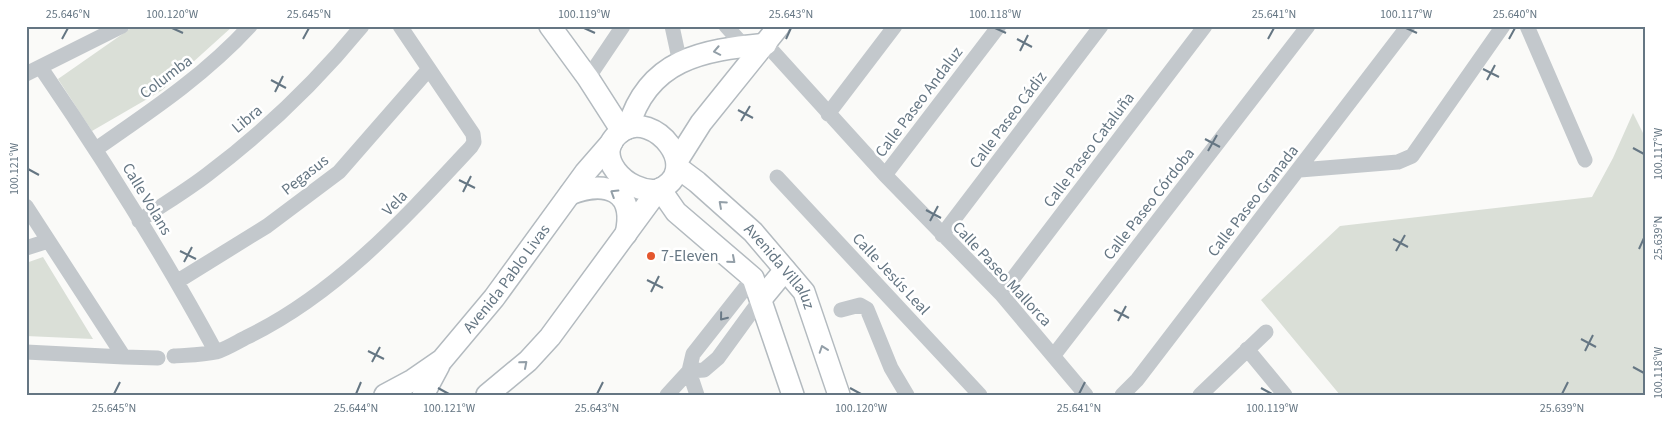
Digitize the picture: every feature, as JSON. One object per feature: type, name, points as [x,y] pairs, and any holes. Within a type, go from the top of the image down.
[{"type":"street","points":[[26,74],[122,26]]},
{"type":"street","name":"Columba","points":[[96,149],[184,88],[250,26]]},
{"type":"street","name":"Libra","points":[[139,221],[208,174],[288,107],[362,26]]},
{"type":"street","name":"Vela","points":[[216,352],[265,328],[346,271],[397,227],[474,142],[473,134],[400,26]]},
{"type":"street","points":[[550,26],[588,78],[620,133]]},
{"type":"street","points":[[588,78],[623,26]]},
{"type":"street","points":[[672,26],[680,63]]},
{"type":"street","points":[[726,26],[744,46]]},
{"type":"street","points":[[487,395],[528,361],[550,337],[659,190],[668,184],[677,164],[701,123],[779,26]]},
{"type":"street","points":[[828,114],[895,26]]},
{"type":"street","name":"Calle Paseo Andaluz","points":[[885,175],[999,26]]},
{"type":"street","name":"Calle Paseo Cádiz","points":[[942,235],[1101,26]]},
{"type":"street","name":"Calle Paseo Cataluña","points":[[1001,294],[1205,26]]},
{"type":"street","name":"Calle Paseo Córdoba","points":[[1054,355],[1308,26]]},
{"type":"street","points":[[1300,170],[1398,162],[1406,159],[1418,150],[1503,26]]},
{"type":"street","points":[[1527,26],[1585,160]]},
{"type":"street","name":"Calle Paseo Granada","points":[[1122,395],[1137,380],[1300,170],[1402,29]]},
{"type":"street","name":"Avenida Pablo Livas","points":[[385,395],[413,380],[442,360],[494,298],[570,194],[620,133],[645,89],[662,72],[680,63],[712,52],[766,44]]},
{"type":"street","name":"Calle Paseo Mallorca","points":[[766,44],[885,175],[1001,294],[1086,395]]},
{"type":"street","name":"Calle Volans","points":[[41,68],[96,149],[178,281],[216,352]]},
{"type":"street","name":"Pegasus","points":[[178,281],[267,226],[339,172],[429,69]]},
{"type":"street","points":[[645,89],[645,108],[648,115],[664,127],[685,129],[701,123]]},
{"type":"street","points":[[659,190],[642,190],[616,173],[609,158],[620,133],[635,126],[649,128],[672,147],[677,164]]},
{"type":"street","name":"Avenida Villaluz","points":[[677,164],[753,232],[804,292],[839,395]]},
{"type":"street","name":"Calle Jesús Leal","points":[[777,177],[980,395]]},
{"type":"street","points":[[676,212],[673,201],[676,193],[689,182],[697,182]]},
{"type":"street","points":[[570,194],[595,186],[605,188],[620,196],[626,204],[630,220],[626,234]]},
{"type":"street","name":"Avenida Villaluz","points":[[659,190],[676,212],[753,278],[793,395]]},
{"type":"street","points":[[26,206],[124,357]]},
{"type":"street","points":[[26,248],[48,241]]},
{"type":"street","points":[[668,395],[689,371],[693,354],[753,278],[779,263]]},
{"type":"street","points":[[689,371],[704,370],[718,358],[760,299],[779,263]]},
{"type":"street","points":[[841,310],[860,305],[867,309],[891,368],[907,395]]},
{"type":"street","points":[[1200,395],[1266,332]]},
{"type":"street","points":[[1248,349],[1285,395]]},
{"type":"street","points":[[26,352],[158,358]]},
{"type":"street","points":[[174,356],[216,352]]},
{"type":"street","points":[[423,395],[442,360]]},
{"type":"street","points":[[689,371],[697,395]]},
{"type":"shaded area","points":[[134,26],[233,26],[161,91],[92,131],[58,79]]},
{"type":"shaded area","points":[[1633,113],[1646,139],[1646,395],[1340,395],[1261,300],[1340,226],[1592,197],[1613,158]]},
{"type":"shaded area","points":[[43,257],[93,339],[26,336],[26,263]]},
{"type":"place","name":"7-Eleven","points":[[651,256]]}]
